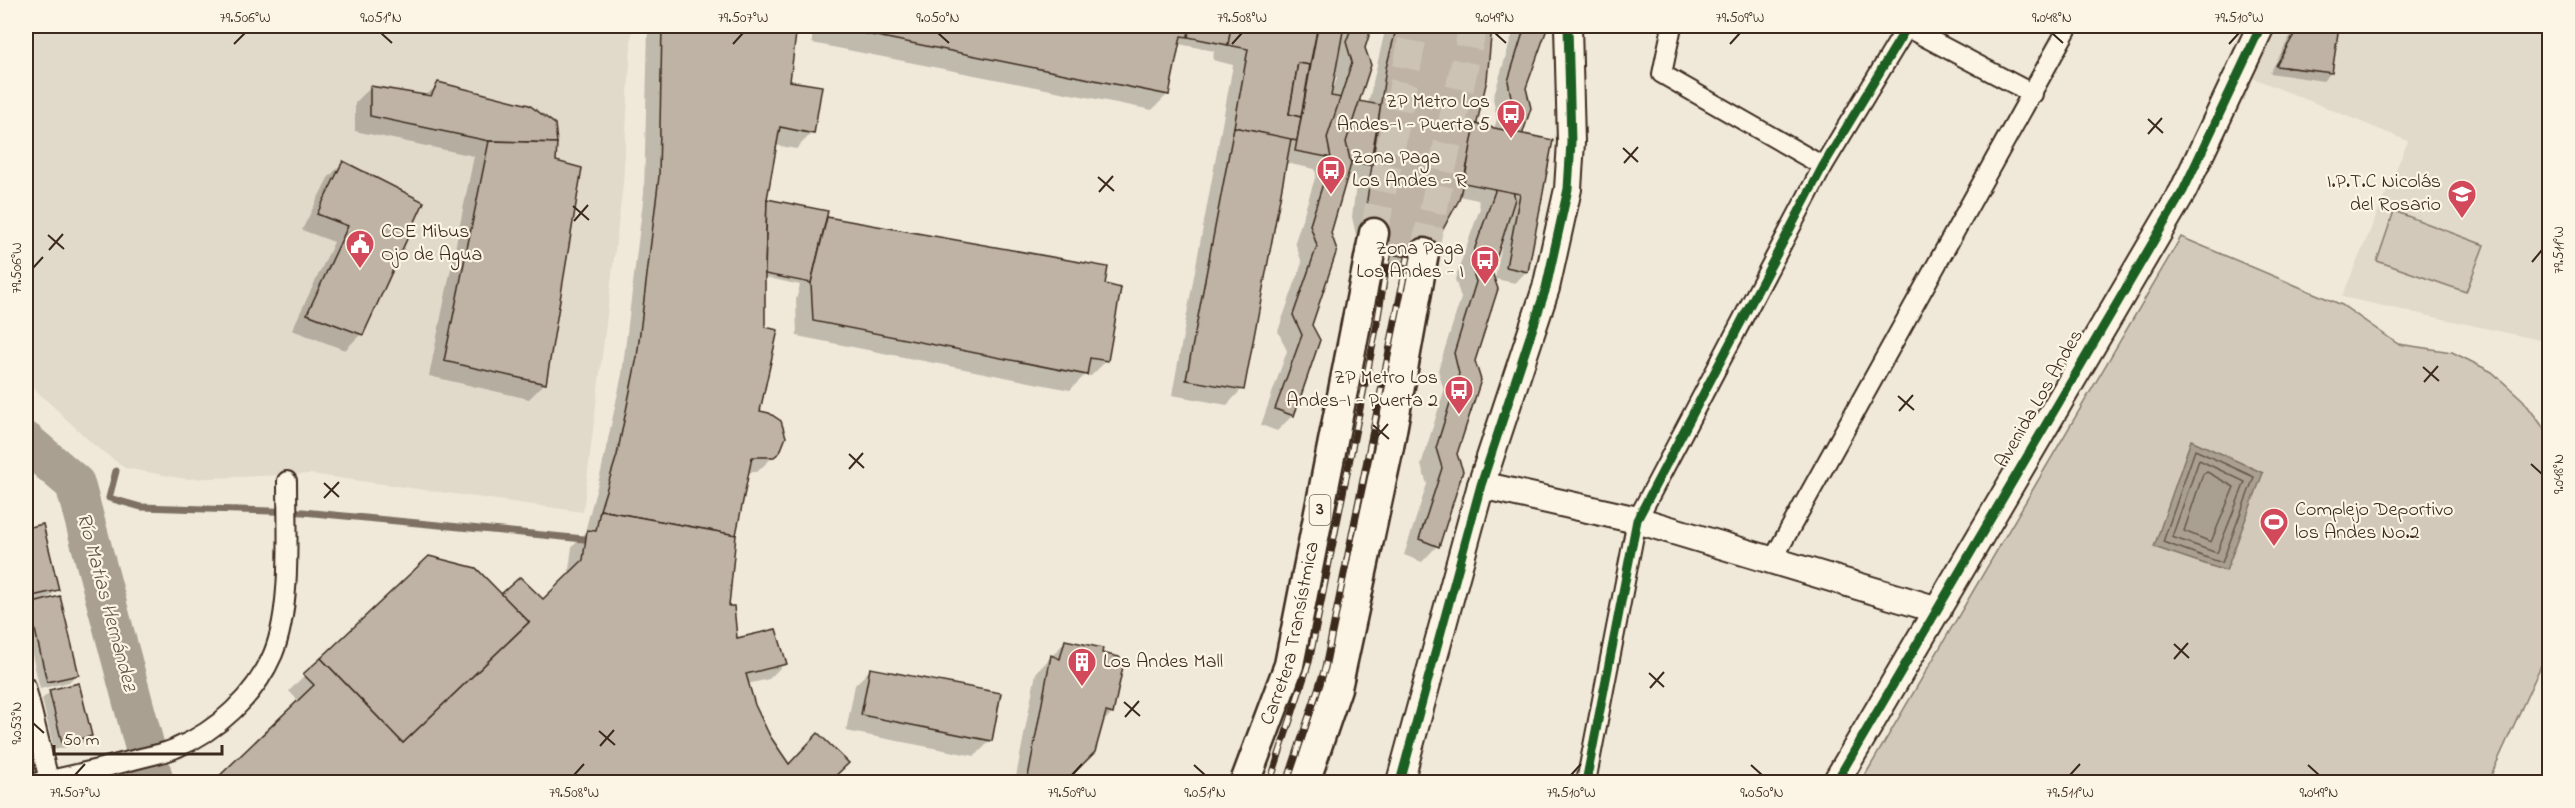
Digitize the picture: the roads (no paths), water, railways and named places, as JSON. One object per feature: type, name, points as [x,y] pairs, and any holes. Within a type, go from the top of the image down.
[{"type":"main road","name":"Carretera Transístmica","points":[[1245,783],[1289,665],[1374,233]]},
{"type":"main road","points":[[1305,783],[1337,688],[1389,447],[1424,253]]},
{"type":"street","points":[[1400,783],[1481,485],[1538,318],[1568,189],[1571,142],[1568,26]]},
{"type":"street","points":[[1672,26],[1662,74],[1823,166]]},
{"type":"street","points":[[1586,783],[1637,520],[1823,166],[1905,26],[2033,94]]},
{"type":"street","points":[[1772,561],[2069,26]]},
{"type":"street","name":"Avenida Los Andes","points":[[1836,783],[2183,191],[2261,26]]},
{"type":"street","points":[[26,687],[44,782],[175,749],[205,734],[230,713],[257,682],[273,654],[281,621],[287,485]]},
{"type":"street","points":[[1481,485],[1637,520],[1938,610]]},
{"type":"water","points":[[2191,440],[2263,473],[2226,571],[2154,547]]},
{"type":"waterway","name":"Río Matías Hernández","points":[[26,442],[75,484],[154,782]]},
{"type":"waterway","points":[[116,471],[109,498],[141,507],[303,512],[584,539]]},
{"type":"tunnel","points":[[1374,233],[1415,26]]},
{"type":"tunnel","points":[[1424,253],[1473,26]]},
{"type":"railway","points":[[1270,782],[1309,662],[1376,329],[1389,251]]},
{"type":"railway","points":[[1287,782],[1325,668],[1408,257]]},
{"type":"place","name":"ZP Metro Los Andes-I - Puerta 5","points":[[1511,140]]},
{"type":"place","name":"Zona Paga Los Andes - R","points":[[1331,196]]},
{"type":"place","name":"I.P.T.C Nicolás del Rosario","points":[[2462,220]]},
{"type":"place","name":"COE Mibus Ojo de Agua","points":[[360,270]]},
{"type":"place","name":"Zona Paga Los Andes - I","points":[[1485,286]]},
{"type":"place","name":"ZP Metro Los Andes-I - Puerta 2","points":[[1459,416]]},
{"type":"place","name":"Complejo Deportivo los Andes No.2","points":[[2274,548]]},
{"type":"place","name":"Los Andes Mall","points":[[1082,688]]}]
